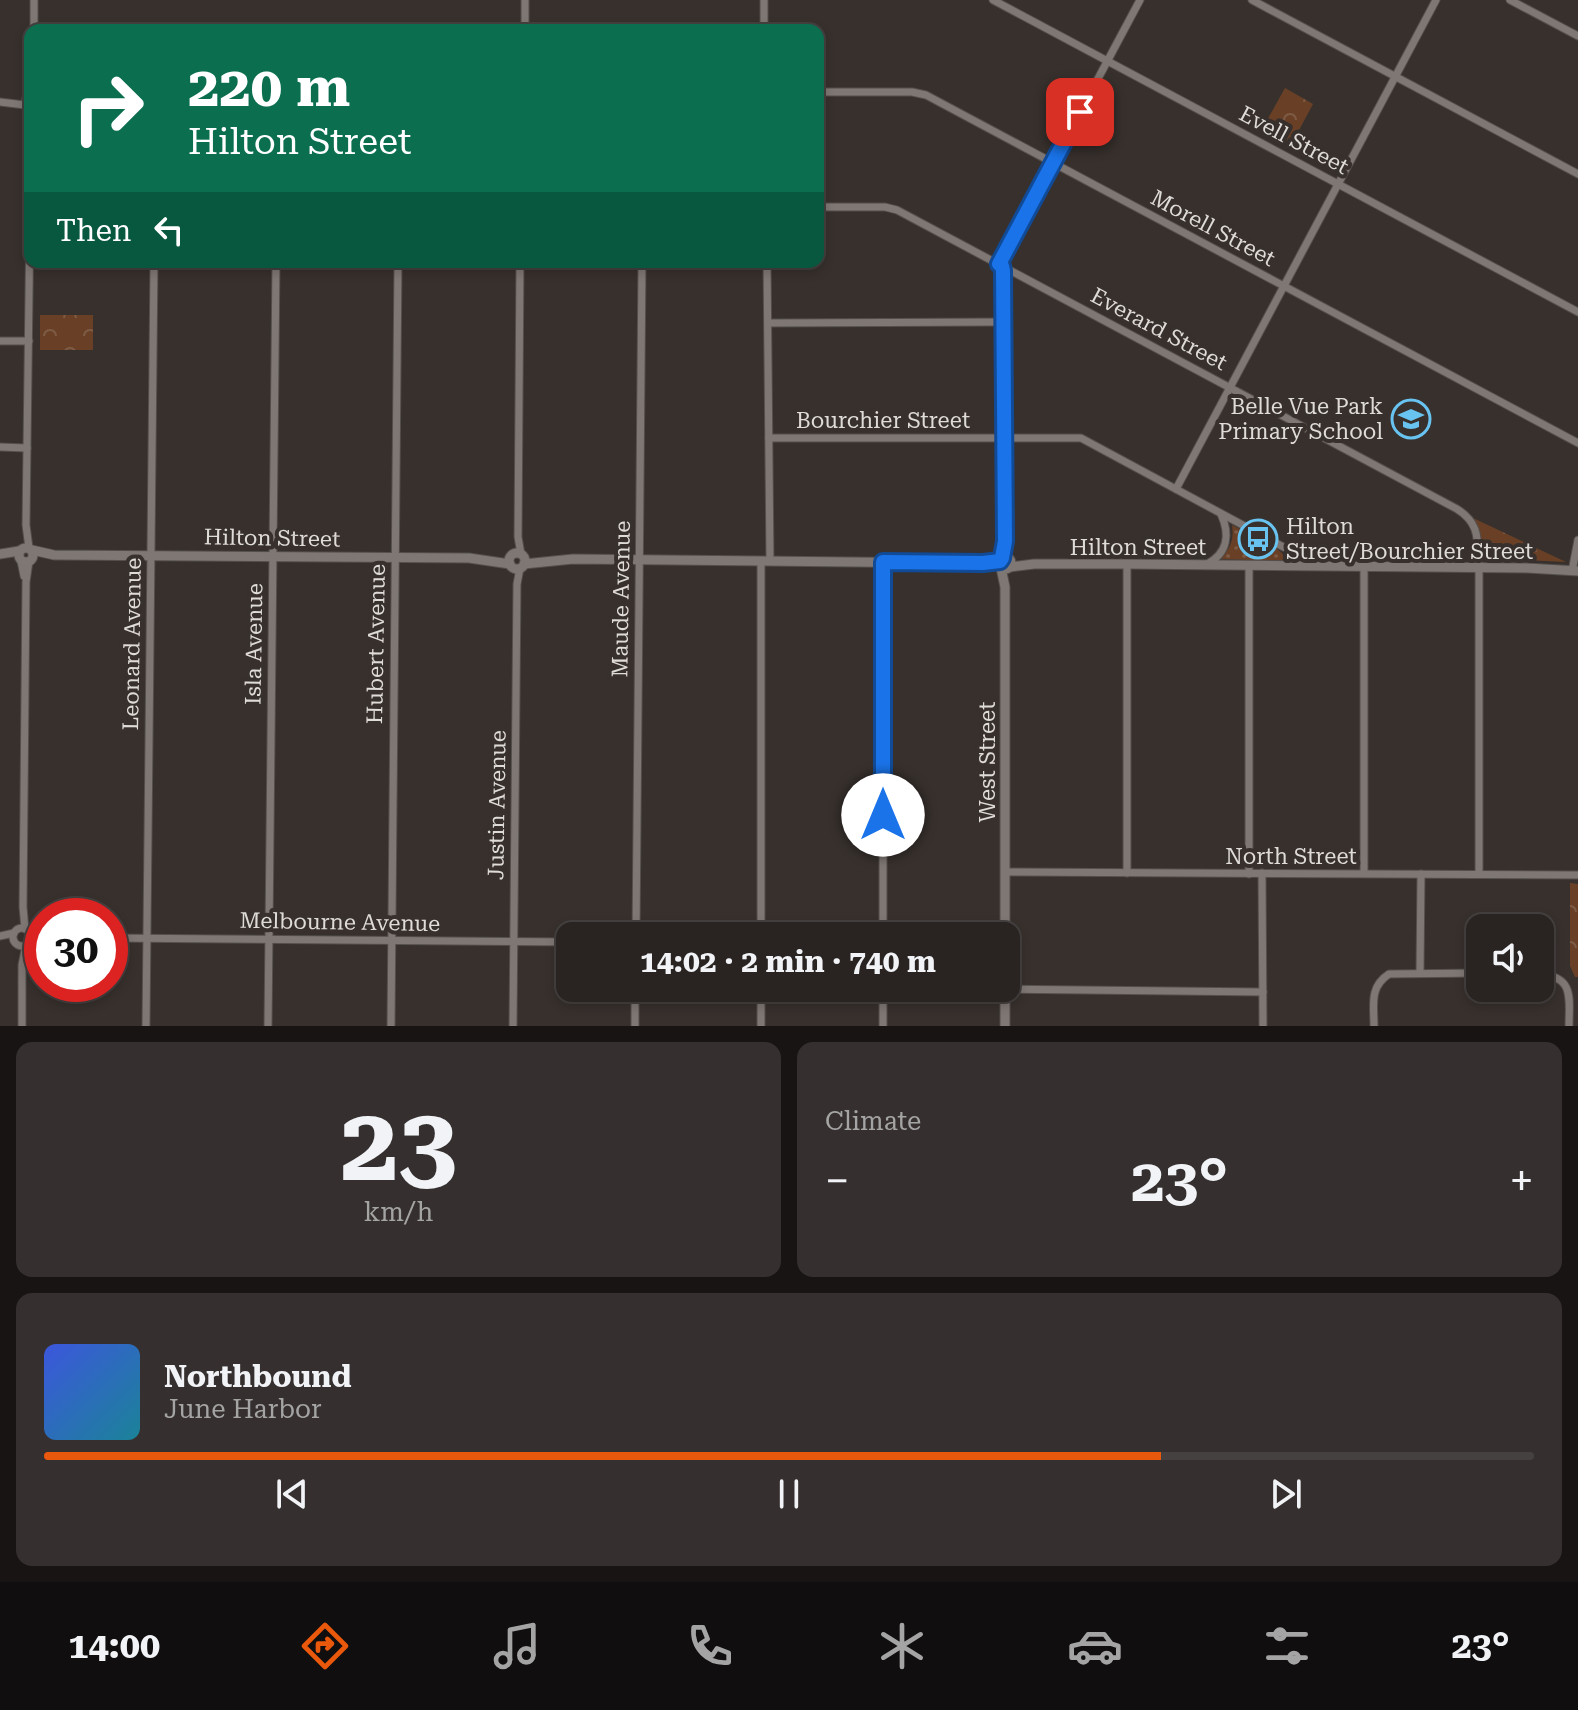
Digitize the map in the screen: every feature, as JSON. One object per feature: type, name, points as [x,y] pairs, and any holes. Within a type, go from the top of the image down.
[{"type":"street","points":[[34,0],[34,24]]},
{"type":"street","points":[[525,0],[525,24]]},
{"type":"street","points":[[764,0],[764,24]]},
{"type":"street","name":"Evell Street","points":[[993,0],[1578,312]]},
{"type":"street","name":"West Street","points":[[1005,922],[1001,265],[1140,0]]},
{"type":"street","points":[[1252,0],[1578,174]]},
{"type":"street","points":[[1176,489],[1436,0]]},
{"type":"street","points":[[1510,0],[1578,36]]},
{"type":"street","name":"Morell Street","points":[[824,92],[920,93],[1578,443]]},
{"type":"street","points":[[4,102],[24,103]]},
{"type":"street","name":"Everard Street","points":[[824,207],[891,208],[1465,514],[1472,521],[1476,531],[1479,567],[1479,874]]},
{"type":"street","points":[[22,1026],[30,268]]},
{"type":"street","name":"Leonard Avenue","points":[[146,1026],[154,268]]},
{"type":"street","name":"Isla Avenue","points":[[268,1026],[276,268]]},
{"type":"street","name":"Hubert Avenue","points":[[391,1026],[398,268]]},
{"type":"street","name":"Justin Avenue","points":[[513,1026],[520,268]]},
{"type":"street","name":"Maude Avenue","points":[[636,922],[642,268]]},
{"type":"street","points":[[761,922],[769,438],[767,268]]},
{"type":"street","points":[[768,323],[1003,322]]},
{"type":"street","points":[[0,341],[29,341]]},
{"type":"street","name":"Bourchier Street","points":[[769,438],[1081,438],[1289,550],[1295,566]]},
{"type":"street","points":[[0,447],[27,448]]},
{"type":"street","points":[[1206,565],[1218,557],[1227,540],[1220,512]]},
{"type":"street","points":[[1575,571],[1578,540]]},
{"type":"street","name":"Hilton Street","points":[[0,554],[517,561],[1479,567],[1575,571]]},
{"type":"street","points":[[883,562],[883,922]]},
{"type":"street","points":[[1127,564],[1127,873]]},
{"type":"street","points":[[1249,565],[1249,874]]},
{"type":"street","points":[[1364,566],[1364,873]]},
{"type":"street","name":"North Street","points":[[1005,872],[1578,875]]},
{"type":"street","points":[[1262,873],[1263,1026]]},
{"type":"street","points":[[1420,972],[1421,874]]},
{"type":"street","points":[[0,937],[22,937]]},
{"type":"street","name":"Melbourne Avenue","points":[[128,938],[556,942]]},
{"type":"street","points":[[1374,1026],[1375,991],[1381,979],[1389,974],[1466,973]]},
{"type":"street","points":[[1554,976],[1566,985],[1569,1026]]},
{"type":"street","points":[[1020,989],[1263,992]]},
{"type":"street","points":[[635,1002],[635,1026]]},
{"type":"street","points":[[761,1002],[761,1026]]},
{"type":"street","points":[[883,1002],[883,1026]]},
{"type":"street","points":[[1005,1002],[1005,1026]]},
{"type":"green space","points":[[1285,88],[1313,104],[1290,147],[1261,131]]},
{"type":"green space","points":[[40,315],[93,315],[93,350],[40,350]]},
{"type":"green space","points":[[1473,518],[1566,562],[1484,558],[1482,541]]},
{"type":"green space","points":[[1232,525],[1277,549],[1284,555],[1282,561],[1221,559],[1231,543]]},
{"type":"green space","points":[[1570,883],[1578,884],[1578,977],[1575,977],[1570,966]]},
{"type":"place","name":"Belle Vue Park Primary School","points":[[1411,419]]},
{"type":"place","name":"Hilton Street/Bourchier Street","points":[[1258,539]]},
{"type":"route","points":[[883,815],[883,562],[983,563],[1002,558],[1005,541],[1005,445],[1003,271],[999,264],[1080,112]]}]
